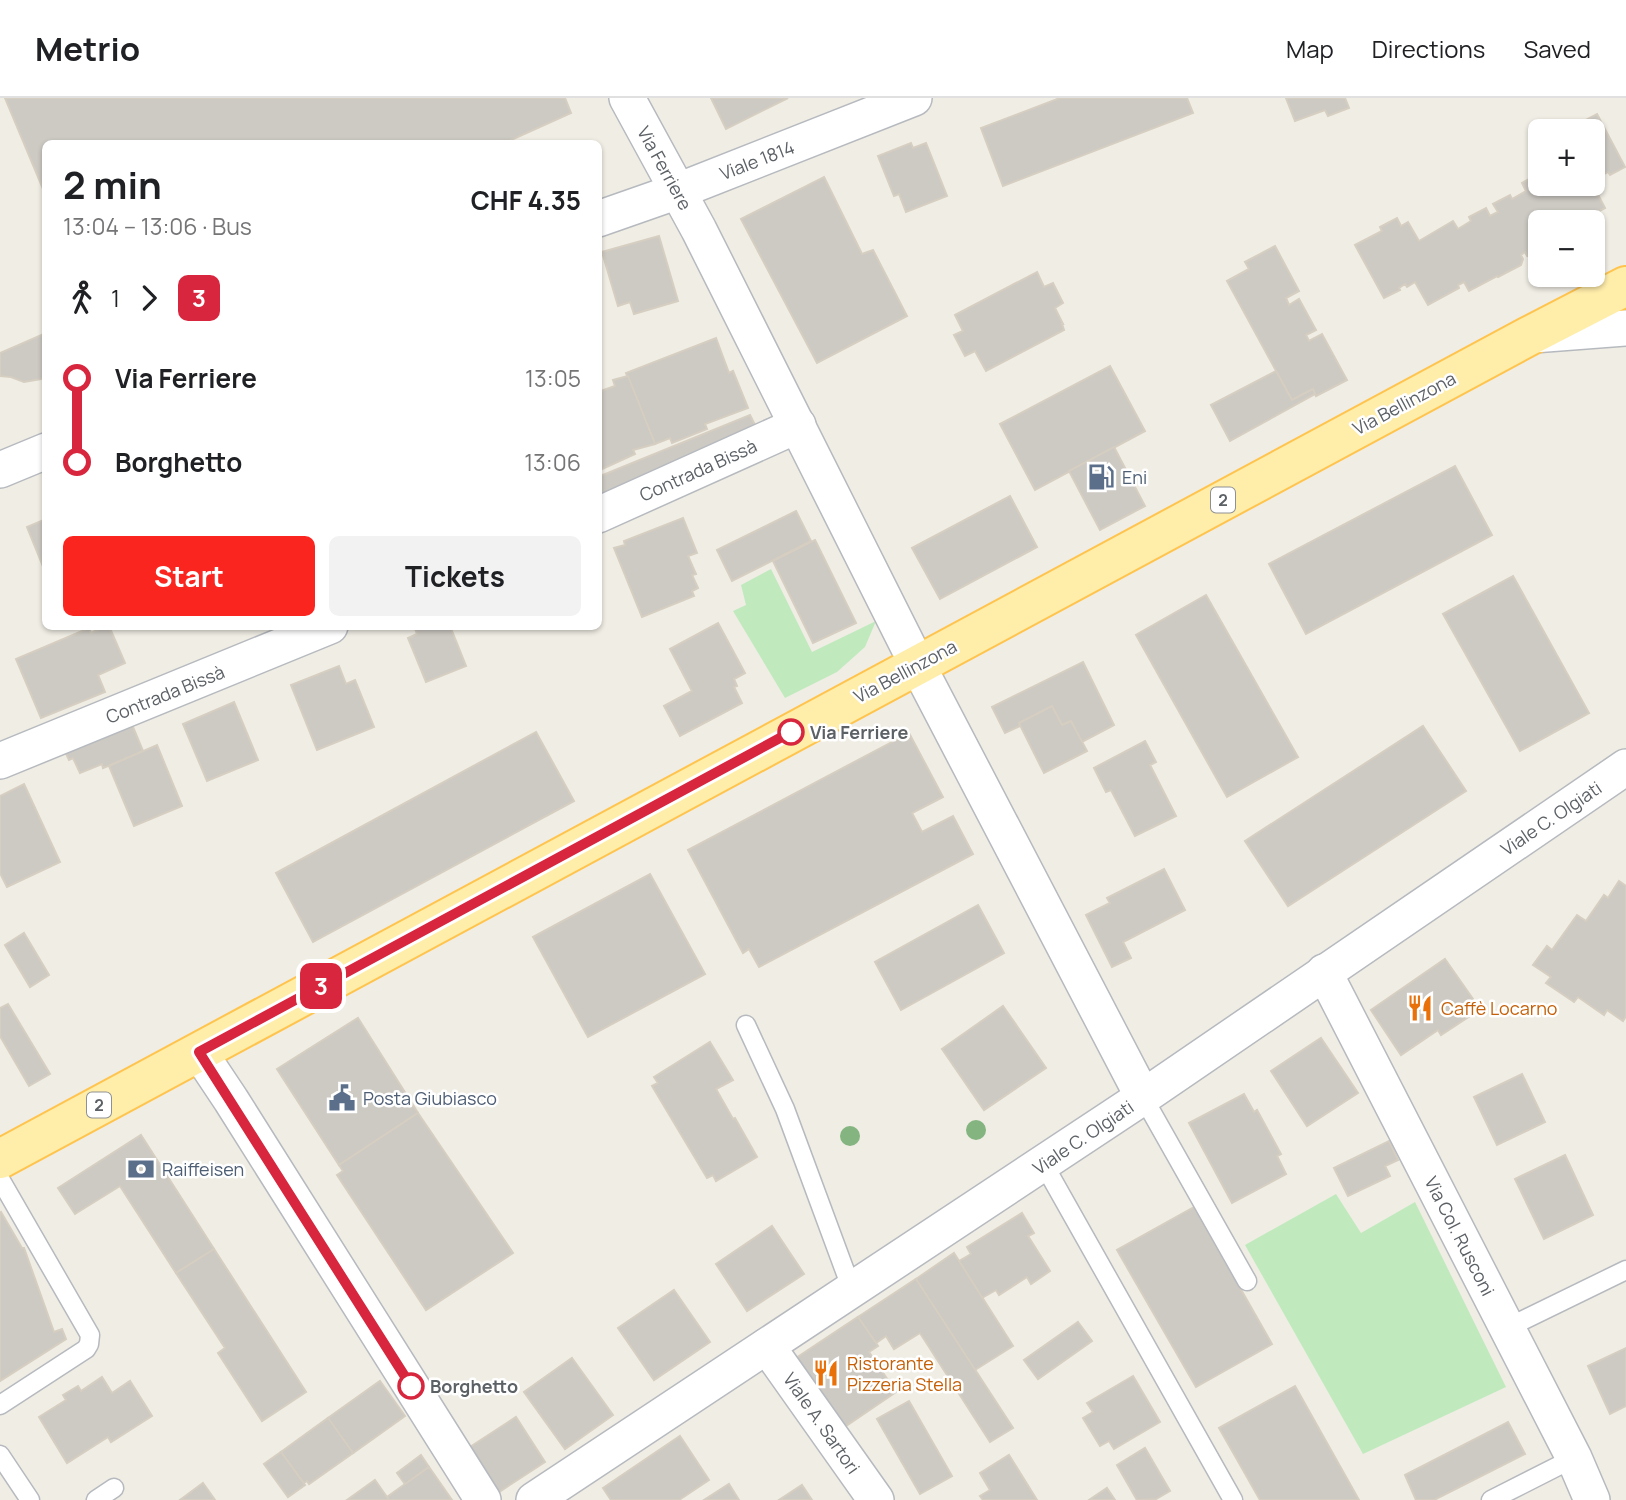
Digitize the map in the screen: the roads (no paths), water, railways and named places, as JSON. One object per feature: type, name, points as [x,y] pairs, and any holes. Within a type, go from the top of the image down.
[{"type":"main road","name":"Via Bellinzona","points":[[0,1159],[917,664],[1626,286]]},
{"type":"street","name":"Via Ferriere","points":[[627,98],[678,191],[917,664],[1143,1097]]},
{"type":"street","name":"Viale 1814","points":[[602,218],[678,191],[914,98]]},
{"type":"street","points":[[1529,336],[1626,328]]},
{"type":"street","name":"Contrada Bissà","points":[[602,513],[797,425]]},
{"type":"street","points":[[0,470],[42,453]]},
{"type":"street","name":"Contrada Bissà","points":[[0,761],[320,630]]},
{"type":"street","name":"Viale C. Olgiati","points":[[534,1500],[1143,1097],[1626,767]]},
{"type":"street","name":"Via Col. Rusconi","points":[[1324,972],[1574,1458],[1592,1500]]},
{"type":"street","points":[[199,1052],[483,1500]]},
{"type":"street","name":"Viale A. Sartori","points":[[767,1346],[876,1500]]},
{"type":"lane","points":[[746,1025],[785,1109],[852,1290]]},
{"type":"lane","points":[[1143,1097],[1247,1281]]},
{"type":"lane","points":[[1043,1163],[1233,1500]]},
{"type":"lane","points":[[0,1179],[90,1335],[86,1349],[0,1405]]},
{"type":"lane","points":[[1507,1328],[1626,1270]]},
{"type":"lane","points":[[0,1455],[30,1500]]},
{"type":"lane","points":[[1491,1500],[1574,1458]]},
{"type":"lane","points":[[96,1500],[114,1488]]},
{"type":"place","name":"Eni","points":[[1101,477]]},
{"type":"place","name":"Via Ferriere","points":[[791,732]]},
{"type":"place","name":"Caffè Locarno","points":[[1420,1008]]},
{"type":"place","name":"Posta Giubiasco","points":[[342,1098]]},
{"type":"place","name":"Raiffeisen","points":[[141,1169]]},
{"type":"place","name":"Ristorante Pizzeria Stella","points":[[826,1373]]},
{"type":"place","name":"Borghetto","points":[[411,1386]]}]
